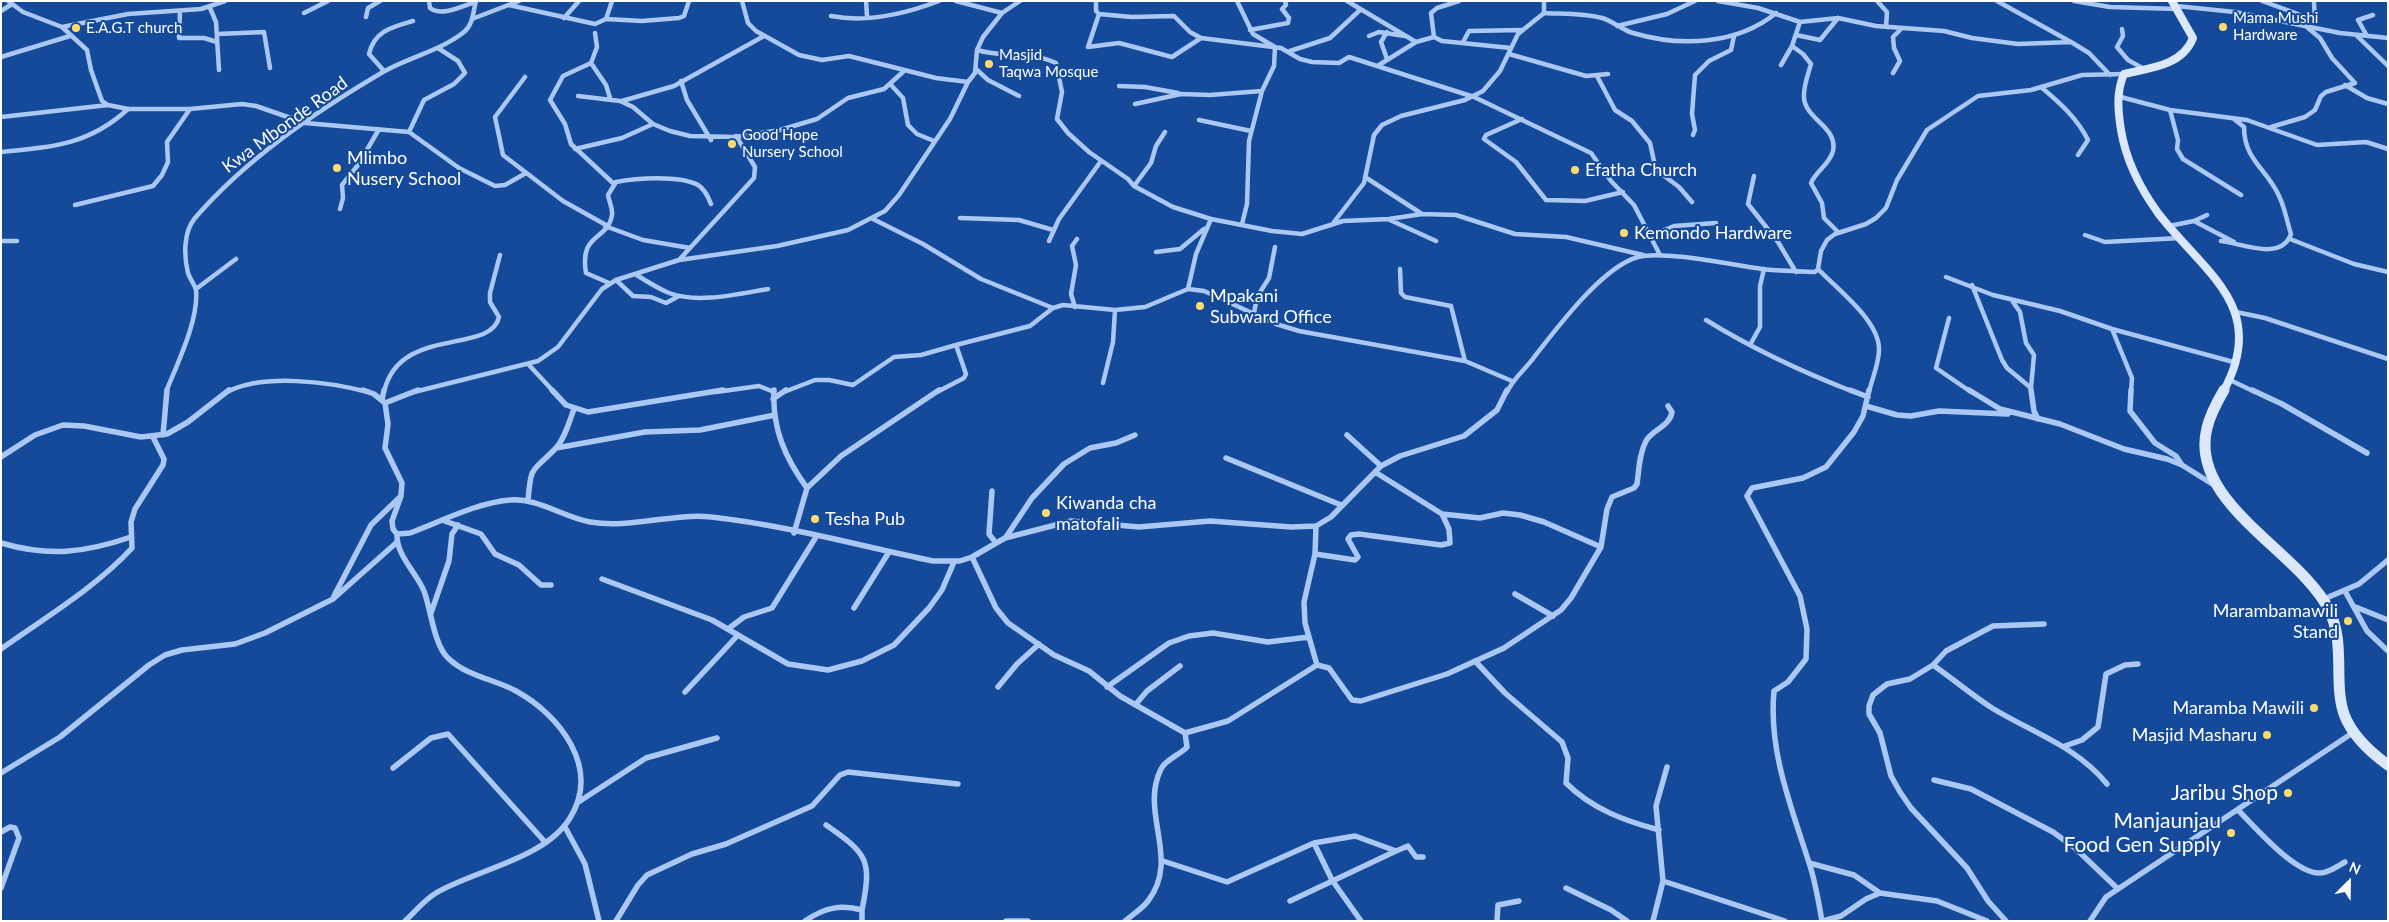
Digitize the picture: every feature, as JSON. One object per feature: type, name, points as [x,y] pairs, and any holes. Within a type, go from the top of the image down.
[{"type":"street","points":[[62,27],[128,14],[210,8],[225,1]]},
{"type":"street","points":[[304,13],[328,1]]},
{"type":"street","points":[[366,17],[368,8],[380,1]]},
{"type":"street","points":[[429,1],[430,8],[440,12],[476,2],[472,19]]},
{"type":"street","points":[[472,19],[519,1]]},
{"type":"street","points":[[564,18],[579,1]]},
{"type":"street","points":[[606,18],[612,1]]},
{"type":"street","points":[[509,5],[595,24],[606,18],[642,21],[679,18],[684,16],[689,1]]},
{"type":"street","points":[[742,1],[748,23],[764,36],[799,55],[822,60],[849,56],[904,71],[951,81],[968,82]]},
{"type":"street","points":[[866,1],[867,16]]},
{"type":"street","points":[[831,16],[845,19],[898,13],[939,1]]},
{"type":"street","points":[[384,402],[445,382],[529,365],[547,356],[558,347],[609,283],[616,280],[679,260],[777,246],[848,230],[873,219],[885,211],[899,194],[950,119],[976,69],[978,50],[983,37],[1002,13],[1020,1]]},
{"type":"street","points":[[1096,1],[1096,11],[1099,14],[1095,31],[1088,47],[1119,44],[1172,57],[1201,38]]},
{"type":"street","points":[[1237,1],[1250,30],[1257,38],[1275,47]]},
{"type":"street","points":[[1250,30],[1288,23],[1289,18],[1282,9],[1286,5],[1285,1]]},
{"type":"street","points":[[1347,1],[1416,42]]},
{"type":"street","points":[[1434,37],[1431,13],[1437,8],[1459,1]]},
{"type":"street","points":[[1544,1],[1544,13]]},
{"type":"street","points":[[1617,26],[1667,14],[1695,1]]},
{"type":"street","points":[[1718,1],[1748,5],[1800,22],[1838,18],[1901,29],[1937,30],[1972,38],[2018,44],[2071,42]]},
{"type":"street","points":[[1877,1],[1888,12],[1886,27]]},
{"type":"street","points":[[1997,1],[2089,53],[2110,75]]},
{"type":"street","points":[[2074,1],[2096,6],[2176,6],[2235,12],[2306,27],[2388,38]]},
{"type":"street","points":[[2262,1],[2298,14],[2304,19],[2306,27],[2320,38],[2332,58],[2355,82],[2322,96],[2316,110],[2305,117],[2271,128]]},
{"type":"street","points":[[1,11],[9,2],[23,12],[62,27],[87,50],[91,70],[102,101],[108,105]]},
{"type":"street","points":[[959,2],[1002,13]]},
{"type":"street","points":[[2119,2],[2120,7]]},
{"type":"street","points":[[2304,19],[2315,19],[2314,2]]},
{"type":"street","points":[[396,534],[410,534],[442,520],[489,504],[511,500],[528,501],[590,522],[630,523],[708,517],[746,522],[933,561],[954,562],[972,558],[1006,538],[1071,521],[1118,527],[1210,521],[1233,521],[1291,527],[1316,526],[1324,523],[1382,466],[1400,456],[1464,436],[1497,410],[1512,381],[1534,358],[1554,330],[1599,283],[1625,263],[1644,256],[1660,255],[1764,269],[1815,272],[1818,269],[1826,239],[1838,232],[1870,223],[1886,209],[1897,180],[1927,130],[1969,100],[1983,95],[2041,87],[2074,76],[2124,74],[2178,58],[2191,47],[2193,38],[2176,6]]},
{"type":"street","points":[[210,8],[216,22],[218,34],[219,70]]},
{"type":"street","points":[[1290,51],[1318,45],[1337,34],[1360,10]]},
{"type":"street","points":[[180,11],[179,38],[204,38],[217,42]]},
{"type":"street","points":[[1334,222],[1350,204],[1364,183],[1374,135],[1382,125],[1401,116],[1474,97],[1493,81],[1522,30],[1544,13],[1603,19],[1632,33],[1670,41],[1734,36],[1756,29],[1767,23],[1776,13]]},
{"type":"street","points":[[1099,14],[1132,17],[1174,16],[1190,32],[1201,38],[1275,47],[1290,51],[1300,59],[1312,62],[1339,63],[1350,57],[1474,97],[1522,118],[1591,153],[1610,181],[1634,205],[1660,255]]},
{"type":"street","points":[[2367,36],[2358,20],[2373,15]]},
{"type":"street","points":[[1796,35],[1820,40],[1838,18]]},
{"type":"street","name":"Kwa Mbonde Road","points":[[196,289],[190,282],[186,266],[189,230],[193,220],[242,170],[305,123],[384,71],[438,48],[464,32],[470,26],[472,19]]},
{"type":"street","points":[[384,71],[368,54],[376,35],[386,29],[413,21]]},
{"type":"street","points":[[1781,65],[1785,55],[1792,46],[1800,22]]},
{"type":"street","points":[[1893,73],[1900,61],[1894,48],[1894,37],[1901,29]]},
{"type":"street","points":[[2122,29],[2123,36],[2117,48],[2128,60],[2144,69]]},
{"type":"street","points":[[1463,42],[1469,31],[1522,30]]},
{"type":"street","points":[[218,34],[264,32],[270,68]]},
{"type":"street","points":[[1369,36],[1379,32],[1387,32],[1405,36]]},
{"type":"street","points":[[1387,32],[1381,42],[1388,59]]},
{"type":"street","points":[[595,33],[597,47],[591,63],[563,76],[550,100],[565,124],[571,144],[575,150],[614,184]]},
{"type":"street","points":[[2356,35],[2388,66]]},
{"type":"street","points":[[1,57],[70,36]]},
{"type":"street","points":[[622,101],[666,89],[764,36]]},
{"type":"street","points":[[1692,135],[1695,130],[1692,114],[1695,75],[1709,61],[1731,50],[1734,36]]},
{"type":"street","points":[[1379,65],[1416,42],[1434,37],[1442,41],[1511,48]]},
{"type":"street","points":[[1792,46],[1803,54],[1811,64],[1804,101],[1808,111],[1825,126],[1834,144],[1833,152],[1811,183],[1822,203],[1824,218],[1838,232]]},
{"type":"street","points":[[1242,224],[1246,204],[1251,131],[1262,90],[1274,66],[1275,47]]},
{"type":"street","points":[[408,132],[424,100],[454,84],[465,72],[464,66],[459,60],[438,48]]},
{"type":"street","points":[[978,50],[1001,56],[1044,58],[1056,63],[1062,92],[1057,119],[1068,133],[1101,161],[1128,179],[1134,186],[1173,207],[1211,219],[1302,234],[1334,222],[1389,220],[1422,214],[1465,217],[1514,234],[1566,237],[1644,256]]},
{"type":"street","points":[[1509,54],[1580,74],[1597,76],[1608,74]]},
{"type":"street","points":[[591,63],[606,86],[610,98]]},
{"type":"street","points":[[976,69],[988,80],[1019,96]]},
{"type":"street","points":[[578,96],[610,98],[622,101],[638,111],[653,124],[677,133],[711,140],[789,129],[802,125],[831,112],[848,98],[882,92],[904,71]]},
{"type":"street","points":[[2124,74],[2119,84],[2117,96],[2122,146],[2137,182],[2170,226],[2218,282],[2236,312],[2240,348],[2237,364],[2208,424],[2205,446],[2208,466],[2219,488],[2242,518],[2297,567],[2324,599],[2333,615],[2340,643],[2343,711],[2354,732],[2368,749],[2388,765]]},
{"type":"street","points":[[1597,76],[1615,110],[1632,121],[1650,143],[1658,172],[1679,187],[1692,202]]},
{"type":"street","points":[[525,77],[495,116],[503,155],[563,201],[606,226],[642,240],[690,248]]},
{"type":"street","points":[[681,81],[687,100],[711,140]]},
{"type":"street","points":[[891,85],[902,98],[908,125],[917,134],[934,141]]},
{"type":"street","points":[[2345,85],[2366,98],[2388,104]]},
{"type":"street","points":[[1119,86],[1145,87],[1181,94],[1210,95],[1262,90]]},
{"type":"street","points":[[2041,87],[2066,107],[2085,132],[2088,140],[2078,155]]},
{"type":"street","points":[[1135,104],[1181,94]]},
{"type":"street","points":[[2117,96],[2170,110],[2248,120],[2290,137],[2317,145],[2366,142],[2388,150]]},
{"type":"street","points":[[1,117],[108,105],[128,109],[190,109],[242,104],[256,106],[305,123],[378,131],[408,132],[459,168],[496,186],[505,185],[526,173]]},
{"type":"street","points":[[1,152],[86,139],[113,125],[128,109]]},
{"type":"street","points":[[75,205],[150,188],[157,184],[161,180],[170,156],[167,142],[190,109]]},
{"type":"street","points":[[2170,110],[2178,140],[2177,149],[2183,159],[2241,195]]},
{"type":"street","points":[[1522,118],[1486,135],[1484,139],[1516,162],[1543,198],[1554,202],[1585,201],[1623,192]]},
{"type":"street","points":[[2221,241],[2266,251],[2278,248],[2290,239],[2291,234],[2279,194],[2255,163],[2243,137],[2244,127],[2234,119]]},
{"type":"street","points":[[1199,120],[1251,131]]},
{"type":"street","points":[[575,150],[622,138],[653,124]]},
{"type":"street","points":[[340,209],[343,198],[342,185],[358,165],[378,131]]},
{"type":"street","points":[[1134,186],[1151,163],[1156,146],[1165,132]]},
{"type":"street","points":[[679,260],[754,178],[756,167],[736,136]]},
{"type":"street","points":[[1049,241],[1068,204],[1090,181],[1101,161]]},
{"type":"street","points":[[1754,176],[1748,204],[1778,242],[1796,272]]},
{"type":"street","points":[[1365,177],[1398,196],[1422,214]]},
{"type":"street","points":[[609,283],[586,273],[583,264],[587,244],[606,226],[612,214],[608,204],[609,190],[614,184],[623,180],[646,178],[688,182],[704,189],[711,204]]},
{"type":"street","points":[[2170,226],[2194,221],[2207,215]]},
{"type":"street","points":[[960,218],[1029,220],[1053,230]]},
{"type":"street","points":[[873,219],[923,244],[981,279],[1053,308]]},
{"type":"street","points":[[1188,289],[1196,254],[1211,219]]},
{"type":"street","points":[[1389,220],[1436,241]]},
{"type":"street","points":[[2194,221],[2236,243]]},
{"type":"street","points":[[1651,236],[1674,226],[1716,223]]},
{"type":"street","points":[[1156,252],[1180,249],[1206,227]]},
{"type":"street","points":[[2085,235],[2105,242],[2180,238]]},
{"type":"street","points":[[1075,307],[1071,294],[1076,265],[1072,246],[1077,239]]},
{"type":"street","points":[[2290,239],[2354,264],[2388,272]]},
{"type":"street","points":[[1,240],[17,242]]},
{"type":"street","points":[[1254,313],[1257,297],[1269,278],[1275,247]]},
{"type":"street","points":[[405,921],[434,894],[513,860],[544,842],[565,827],[580,801],[582,784],[577,752],[568,735],[544,711],[512,688],[452,663],[441,650],[431,614],[414,571],[399,552],[396,534],[393,529],[392,522],[401,496],[402,482],[385,448],[388,424],[384,402],[387,378],[396,367],[416,352],[436,344],[473,339],[494,328],[499,317],[490,302],[490,293],[500,255]]},
{"type":"street","points":[[163,435],[165,395],[191,327],[196,289],[236,259]]},
{"type":"street","points":[[1400,269],[1401,293],[1405,297],[1451,306],[1454,311],[1465,361]]},
{"type":"street","points":[[1750,345],[1760,327],[1760,286],[1764,269]]},
{"type":"street","points":[[1818,269],[1866,318],[1877,336],[1879,351],[1866,406],[1854,432],[1826,467],[1803,478],[1752,488],[1747,496],[1800,596],[1807,629],[1806,659],[1788,682],[1774,691],[1772,703],[1780,767],[1790,807],[1809,863],[1822,921],[1840,918],[1866,899],[1880,893]]},
{"type":"street","points":[[635,274],[659,288],[679,296],[729,295],[768,289]]},
{"type":"street","points":[[1946,277],[2011,300],[2060,311],[2112,329],[2237,364]]},
{"type":"street","points":[[616,280],[633,296],[651,297],[666,303],[679,296]]},
{"type":"street","points":[[1972,286],[2002,360],[2007,368],[2031,388]]},
{"type":"street","points":[[773,399],[792,388],[820,380],[829,380],[848,386],[894,357],[921,356],[1030,326],[1053,308],[1063,305],[1115,310],[1145,308],[1188,289],[1204,291],[1276,324],[1299,331],[1465,361],[1512,381]]},
{"type":"street","points":[[2011,300],[2020,312],[2026,343],[2034,355],[2031,388],[2034,411],[2038,419]]},
{"type":"street","points":[[1103,383],[1113,342],[1115,310]]},
{"type":"street","points":[[2236,312],[2266,318],[2388,359]]},
{"type":"street","points":[[1948,318],[1936,368],[1948,378],[2012,414]]},
{"type":"street","points":[[1706,320],[1805,373],[1868,397]]},
{"type":"street","points":[[2112,329],[2132,378],[2130,411],[2155,443],[2176,456],[2182,465]]},
{"type":"street","points":[[794,533],[807,488],[841,456],[866,441],[932,394],[964,378],[966,374],[956,345]]},
{"type":"street","points":[[529,365],[566,405],[588,412],[760,386],[774,390],[773,399],[778,441],[791,468],[807,488]]},
{"type":"street","points":[[2230,380],[2282,404],[2367,453]]},
{"type":"street","points":[[1,456],[34,435],[53,427],[71,424],[153,437],[163,435],[180,426],[227,391],[253,382],[332,386],[368,391],[384,402]]},
{"type":"street","points":[[972,558],[996,608],[1008,623],[1054,655],[1089,671],[1107,687],[1185,733],[1228,721],[1316,665],[1330,668],[1352,700],[1356,702],[1447,674],[1504,648],[1553,616],[1571,598],[1601,547],[1609,503],[1612,497],[1634,488],[1637,484],[1641,453],[1647,440],[1671,418],[1672,412],[1668,406]]},
{"type":"street","points":[[1866,406],[1897,415],[1911,416],[1939,411],[2012,414],[2060,424],[2124,449],[2167,459],[2182,465],[2219,488]]},
{"type":"street","points":[[528,501],[530,477],[535,466],[556,448],[563,438],[574,409]]},
{"type":"street","points":[[556,448],[645,432],[700,430],[775,414]]},
{"type":"street","points":[[1006,538],[1021,513],[1060,467],[1073,456],[1092,447],[1114,444],[1135,435]]},
{"type":"street","points":[[1347,435],[1382,466]]},
{"type":"street","points":[[1,649],[118,563],[132,548],[131,522],[134,509],[163,465],[164,459],[153,437]]},
{"type":"street","points":[[1226,458],[1341,506]]},
{"type":"street","points":[[1375,472],[1442,514],[1480,518],[1504,512],[1520,515],[1568,530],[1601,547]]},
{"type":"street","points":[[992,490],[989,534],[996,543]]},
{"type":"street","points":[[333,599],[343,575],[371,525],[401,496]]},
{"type":"street","points":[[1315,554],[1356,560],[1358,557],[1348,543],[1348,539],[1351,535],[1359,534],[1448,545],[1450,540],[1449,530],[1442,514]]},
{"type":"street","points":[[442,520],[481,534],[495,554],[519,565],[541,585],[551,586]]},
{"type":"street","points":[[431,614],[449,561],[451,552],[450,537],[458,526]]},
{"type":"street","points":[[1316,526],[1315,554],[1304,602],[1305,623],[1316,665]]},
{"type":"street","points":[[1,544],[40,552],[79,552],[131,537]]},
{"type":"street","points":[[728,629],[744,617],[772,608],[816,537]]},
{"type":"street","points":[[1,773],[60,737],[149,665],[165,655],[182,650],[250,640],[333,599],[396,543]]},
{"type":"street","points":[[854,608],[888,552]]},
{"type":"street","points":[[2324,599],[2346,593],[2365,582],[2388,560]]},
{"type":"street","points":[[602,579],[695,612],[788,664],[828,670],[843,667],[894,645],[929,608],[942,590],[954,562]]},
{"type":"street","points":[[2346,593],[2367,631],[2388,651]]},
{"type":"street","points":[[1515,594],[1553,616]]},
{"type":"street","points":[[2353,606],[2388,620]]},
{"type":"street","points":[[2006,921],[1988,901],[1967,868],[1906,800],[1891,776],[1880,733],[1869,714],[1869,706],[1873,695],[1887,684],[1910,679],[1933,665],[1946,651],[1993,626],[2000,624],[2044,624]]},
{"type":"street","points":[[1107,687],[1169,643],[1189,636],[1213,634],[1268,642],[1309,637]]},
{"type":"street","points":[[685,692],[738,635]]},
{"type":"street","points":[[998,688],[1017,664],[1039,644]]},
{"type":"street","points":[[1475,661],[1505,693],[1562,742],[1568,752],[1570,763],[1566,783],[1572,790],[1616,815],[1659,830]]},
{"type":"street","points":[[2065,746],[2094,734],[2100,726],[2100,703],[2106,674],[2118,667],[2138,664]]},
{"type":"street","points":[[1933,665],[1993,708],[2065,746],[2093,768],[2107,784]]},
{"type":"street","points":[[1136,704],[1147,691],[1180,666]]},
{"type":"street","points":[[2090,921],[2106,897],[2354,732]]},
{"type":"street","points":[[1125,921],[1150,901],[1160,879],[1163,860],[1154,793],[1161,769],[1187,747],[1185,733]]},
{"type":"street","points":[[393,768],[431,738],[448,734],[456,740],[483,775],[528,820],[544,842]]},
{"type":"street","points":[[580,801],[646,758],[717,738]]},
{"type":"street","points":[[1653,921],[1663,881],[1656,806],[1667,767]]},
{"type":"street","points":[[616,921],[638,885],[647,876],[684,857],[726,844],[812,806],[840,775],[848,772],[958,784]]},
{"type":"street","points":[[1934,780],[1971,789],[2054,832],[2075,848],[2118,889]]},
{"type":"street","points":[[2238,810],[2272,842],[2307,870],[2322,873],[2345,862]]},
{"type":"street","points":[[826,825],[858,847],[866,857],[868,874],[862,921]]},
{"type":"street","points":[[1,832],[10,827],[15,828],[19,838],[1,888]]},
{"type":"street","points":[[565,827],[585,864],[599,921]]},
{"type":"street","points":[[1163,860],[1227,882],[1314,843],[1355,836],[1396,851]]},
{"type":"street","points":[[1314,843],[1332,880],[1360,921]]},
{"type":"street","points":[[1290,900],[1408,846],[1416,857],[1423,857]]},
{"type":"street","points":[[1809,863],[1854,875],[1880,893],[1937,901],[1987,921]]},
{"type":"street","points":[[1663,881],[1747,910],[1786,921]]},
{"type":"street","points":[[1566,888],[1611,910],[1627,921]]},
{"type":"street","points":[[1497,921],[1498,905],[1519,901]]},
{"type":"street","points":[[805,921],[824,908],[838,905],[862,910]]},
{"type":"street","points":[[1006,921],[1028,921]]},
{"type":"place","name":"Mama Mushi Hardware","points":[[2223,27]]},
{"type":"place","name":"E.A.G.T church","points":[[76,28]]},
{"type":"place","name":"Masjid Taqwa Mosque","points":[[989,64]]},
{"type":"place","name":"Good Hope Nursery School","points":[[732,144]]},
{"type":"place","name":"Mlimbo Nusery School","points":[[337,168]]},
{"type":"place","name":"Efatha Church","points":[[1575,170]]},
{"type":"place","name":"Kemondo Hardware","points":[[1624,233]]},
{"type":"place","name":"Mpakani Subward Office","points":[[1200,306]]},
{"type":"place","name":"Kiwanda cha matofali","points":[[1046,513]]},
{"type":"place","name":"Tesha Pub","points":[[815,519]]},
{"type":"place","name":"Marambamawili Stand","points":[[2348,621]]},
{"type":"place","name":"Maramba Mawili","points":[[2314,708]]},
{"type":"place","name":"Masjid Masharu","points":[[2267,735]]},
{"type":"place","name":"Jaribu Shop","points":[[2288,793]]},
{"type":"place","name":"Manjaunjau Food Gen Supply","points":[[2231,833]]}]
